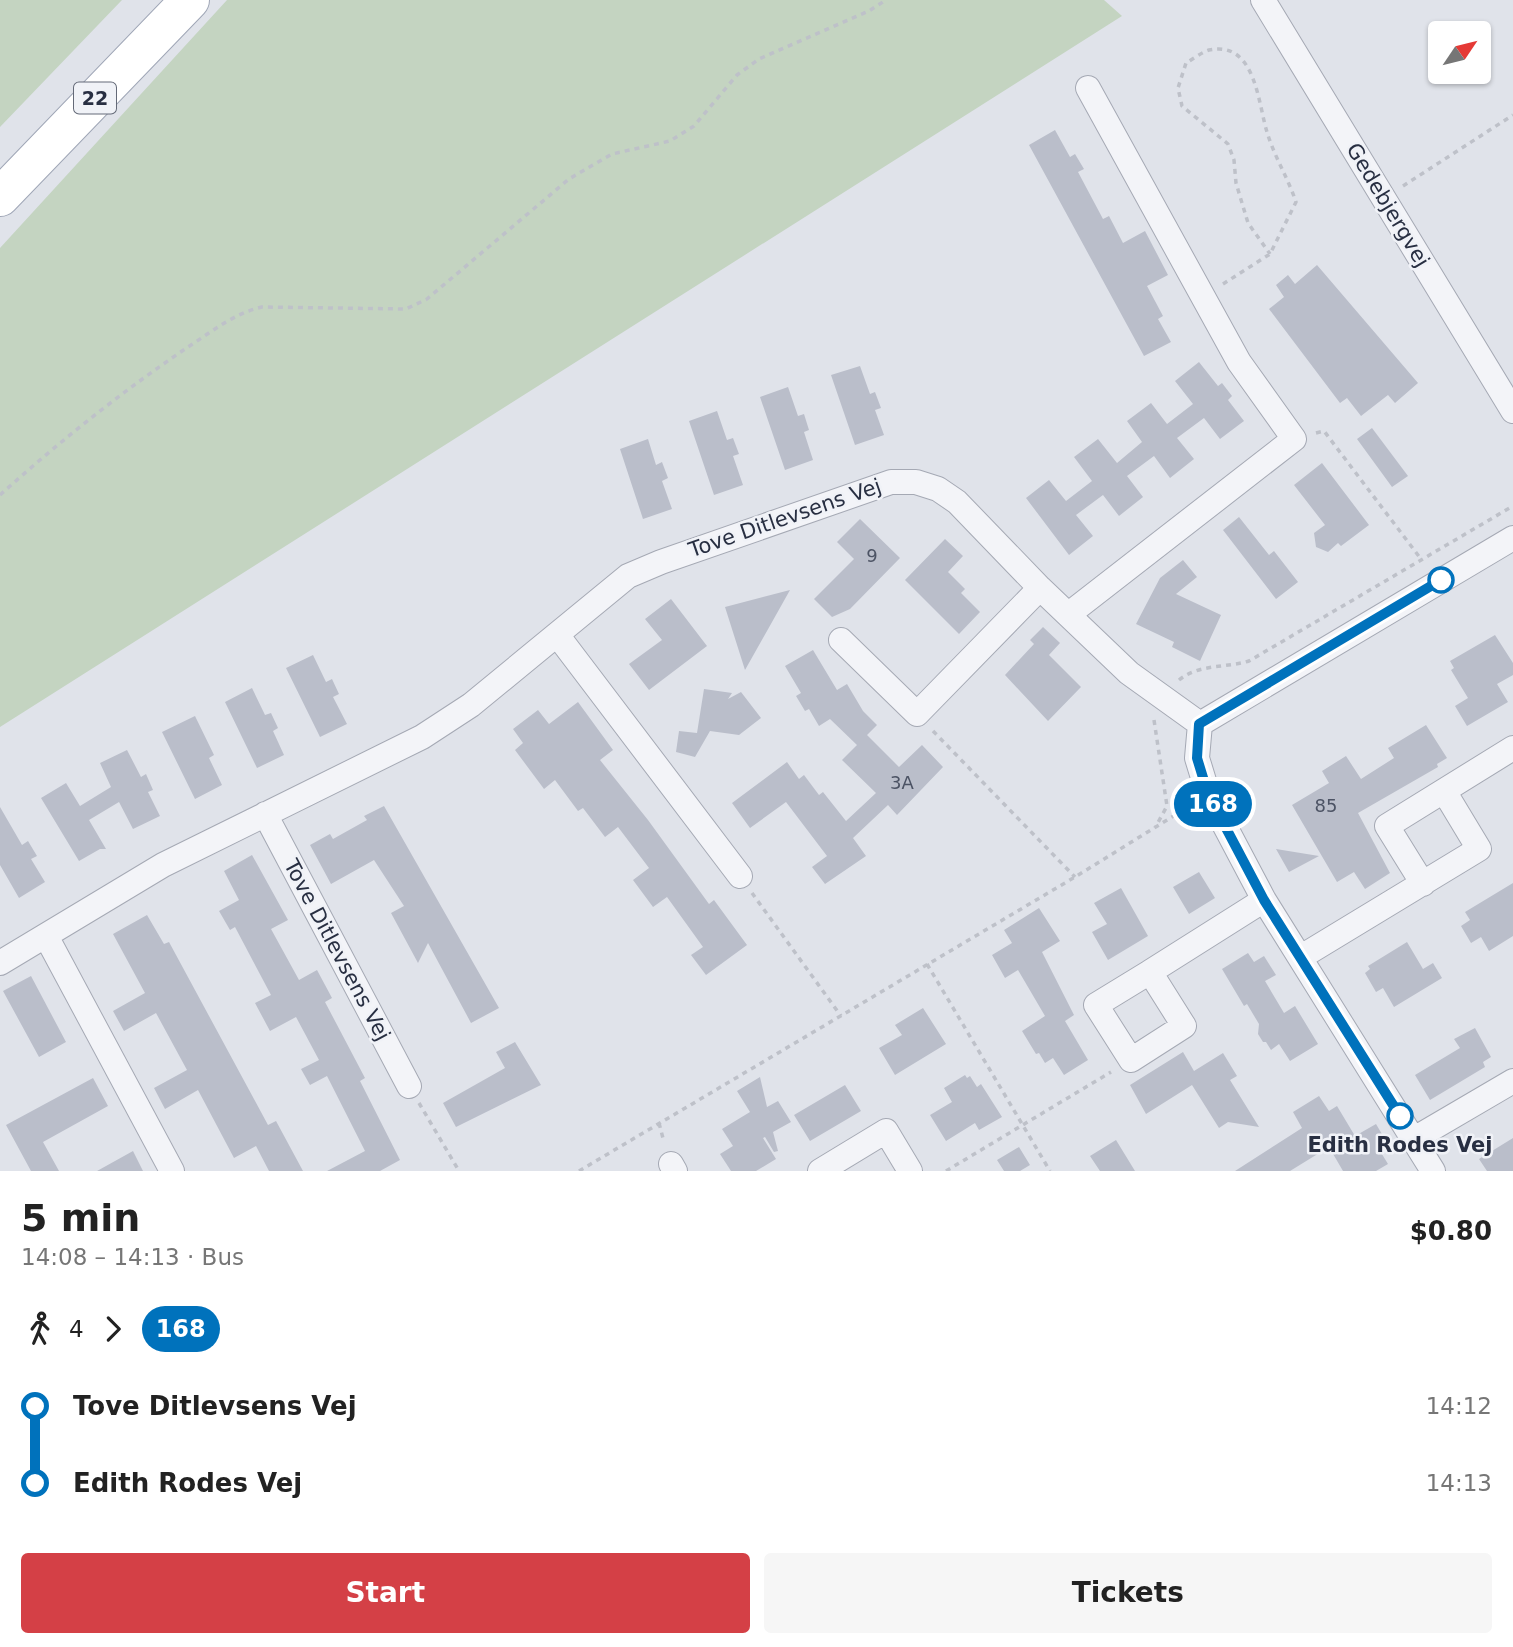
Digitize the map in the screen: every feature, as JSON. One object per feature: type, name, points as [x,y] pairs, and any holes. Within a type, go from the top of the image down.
[{"type":"main road","name":"22","points":[[0,197],[190,0]]},
{"type":"street","name":"Gedebjergvej","points":[[1263,0],[1513,411]]},
{"type":"street","points":[[1069,614],[1294,439],[1239,362],[1088,88]]},
{"type":"street","name":"Tove Ditlevsens Vej","points":[[0,963],[163,865],[422,737],[471,705],[628,576],[660,562],[891,482],[938,489],[957,502],[1040,588],[1129,673],[1199,724]]},
{"type":"street","points":[[1433,1171],[1264,900],[1208,794],[1197,758],[1199,724],[1513,538]]},
{"type":"street","points":[[841,640],[917,714],[1040,588]]},
{"type":"street","points":[[558,636],[740,876]]},
{"type":"street","points":[[1423,884],[1387,826],[1513,748]]},
{"type":"street","points":[[1301,957],[1479,849],[1444,791]]},
{"type":"street","name":"Tove Ditlevsens Vej","points":[[265,814],[409,1086]]},
{"type":"street","points":[[1150,972],[1184,1026],[1130,1060],[1096,1005],[1264,900]]},
{"type":"street","points":[[46,936],[172,1171]]},
{"type":"street","points":[[1414,1139],[1513,1081]]},
{"type":"street","points":[[828,1169],[886,1131],[910,1171]]},
{"type":"path","points":[[0,495],[58,445],[156,369],[242,312],[262,307],[405,309],[427,299],[569,179],[612,154],[670,141],[694,126],[737,75],[759,60],[869,11],[886,0]]},
{"type":"path","points":[[1203,296],[1270,254],[1296,202],[1267,133],[1259,91],[1245,61],[1229,52],[1210,50],[1185,63],[1178,88],[1182,106],[1227,144],[1234,160],[1236,183],[1248,223],[1270,254]]},
{"type":"path","points":[[1383,198],[1513,115]]},
{"type":"path","points":[[1294,439],[1324,432],[1421,559]]},
{"type":"path","points":[[917,714],[1075,877]]},
{"type":"path","points":[[579,1171],[1075,877],[1208,794]]},
{"type":"path","points":[[740,876],[841,1016]]},
{"type":"path","points":[[927,964],[1050,1171]]},
{"type":"path","points":[[946,1171],[1130,1060]]},
{"type":"path","points":[[409,1086],[459,1171]]},
{"type":"green space","points":[[0,0],[122,0],[0,127]]},
{"type":"green space","points":[[227,0],[1104,0],[1122,16],[0,727],[0,248]]},
{"type":"building","points":[[1055,130],[1070,157],[1075,154],[1084,169],[1078,172],[1103,219],[1109,216],[1123,243],[1145,231],[1168,275],[1147,286],[1163,316],[1158,319],[1171,342],[1144,356],[1029,145]]},
{"type":"building","points":[[1317,265],[1418,383],[1395,403],[1388,395],[1361,416],[1347,398],[1340,403],[1269,309],[1284,297],[1276,285],[1288,275],[1295,284]]},
{"type":"building","points":[[1199,362],[1218,386],[1222,383],[1232,396],[1228,400],[1244,421],[1220,439],[1204,418],[1177,438],[1194,459],[1170,478],[1154,456],[1127,476],[1143,497],[1119,516],[1103,495],[1076,515],[1093,536],[1069,555],[1026,498],[1049,480],[1066,501],[1092,481],[1074,457],[1098,439],[1117,463],[1142,442],[1127,421],[1151,403],[1167,424],[1193,404],[1175,381]]},
{"type":"building","points":[[860,366],[870,394],[875,392],[881,408],[875,410],[884,435],[855,445],[831,375]]},
{"type":"building","points":[[788,387],[798,416],[804,414],[809,430],[804,432],[813,460],[785,470],[760,397]]},
{"type":"building","points":[[717,411],[727,440],[733,438],[739,454],[733,456],[743,485],[714,495],[689,421]]},
{"type":"building","points":[[1372,428],[1408,476],[1392,487],[1357,439]]},
{"type":"building","points":[[648,439],[656,465],[662,462],[668,478],[662,481],[672,509],[643,519],[620,449]]},
{"type":"building","points":[[1322,463],[1369,525],[1341,546],[1338,543],[1328,552],[1316,547],[1314,533],[1325,525],[1294,485]]},
{"type":"building","points":[[1239,517],[1269,555],[1274,551],[1298,582],[1276,599],[1223,530]]},
{"type":"building","points":[[860,519],[900,558],[850,609],[832,617],[814,599],[854,559],[837,542]]},
{"type":"building","points":[[945,539],[963,556],[948,572],[965,589],[961,593],[980,612],[959,634],[905,580]]},
{"type":"building","points":[[1183,560],[1197,577],[1176,594],[1221,615],[1200,661],[1172,647],[1174,642],[1136,624],[1160,578]]},
{"type":"building","points":[[790,590],[767,631],[745,670],[725,607]]},
{"type":"building","points":[[671,599],[707,646],[649,690],[629,664],[662,640],[645,619]]},
{"type":"building","points":[[1043,627],[1060,643],[1049,655],[1081,687],[1048,721],[1005,675],[1034,644],[1030,640]]},
{"type":"building","points":[[1495,635],[1513,663],[1513,675],[1497,684],[1508,702],[1467,726],[1455,706],[1468,698],[1451,670],[1454,668],[1450,661]]},
{"type":"building","points":[[813,650],[837,690],[847,684],[863,711],[877,725],[867,735],[899,767],[922,745],[943,767],[897,815],[888,805],[853,838],[866,856],[825,884],[812,867],[827,856],[786,802],[750,828],[732,803],[787,762],[799,779],[804,775],[819,795],[823,792],[846,821],[876,793],[842,760],[857,745],[830,719],[819,726],[809,709],[805,711],[796,696],[801,693],[785,666]]},
{"type":"building","points":[[313,655],[326,682],[332,679],[339,694],[333,697],[347,724],[320,737],[286,668]]},
{"type":"building","points":[[252,688],[265,715],[271,713],[278,728],[273,731],[284,755],[257,768],[225,702]]},
{"type":"building","points":[[704,689],[732,693],[728,699],[741,692],[761,718],[739,735],[710,731],[695,757],[676,752],[679,731],[697,733]]},
{"type":"building","points":[[578,702],[613,750],[600,760],[709,904],[714,900],[747,945],[706,975],[691,955],[703,947],[667,897],[653,907],[633,880],[649,868],[618,827],[605,837],[583,808],[578,811],[555,780],[544,789],[515,750],[523,743],[513,729],[538,710],[549,724]]},
{"type":"building","points":[[195,716],[214,755],[209,758],[222,785],[195,799],[162,732]]},
{"type":"building","points":[[1426,725],[1447,758],[1437,764],[1438,767],[1358,813],[1390,873],[1365,889],[1354,872],[1337,882],[1292,805],[1329,783],[1322,771],[1346,756],[1361,779],[1394,758],[1388,748]]},
{"type":"building","points":[[127,750],[141,777],[146,774],[153,790],[148,792],[160,816],[133,829],[119,802],[89,820],[106,849],[100,849],[79,861],[41,798],[66,783],[80,806],[111,787],[100,763]]},
{"type":"building","points":[[384,806],[499,1008],[471,1023],[428,943],[418,963],[391,913],[404,906],[374,860],[331,884],[310,845],[330,834],[333,839],[367,820],[364,816]]},
{"type":"building","points":[[0,807],[22,845],[28,841],[37,856],[31,859],[45,882],[19,898],[0,865]]},
{"type":"building","points":[[1276,849],[1319,856],[1289,872]]},
{"type":"building","points":[[252,855],[288,920],[271,929],[299,980],[317,970],[332,998],[325,1002],[365,1078],[360,1081],[400,1160],[380,1171],[327,1171],[365,1151],[327,1076],[310,1085],[301,1069],[319,1060],[296,1017],[270,1031],[255,1003],[271,995],[235,927],[230,930],[219,911],[239,900],[224,871]]},
{"type":"building","points":[[1199,872],[1215,898],[1189,914],[1173,887]]},
{"type":"building","points":[[1513,883],[1513,936],[1489,951],[1481,937],[1471,943],[1461,926],[1470,920],[1465,912]]},
{"type":"building","points":[[1121,888],[1148,936],[1108,960],[1092,932],[1107,924],[1094,903]]},
{"type":"building","points":[[1039,908],[1060,941],[1042,952],[1074,1015],[1065,1021],[1088,1060],[1064,1075],[1053,1058],[1045,1063],[1039,1053],[1036,1054],[1022,1031],[1045,1016],[1018,970],[1005,978],[992,955],[1012,943],[1004,930]]},
{"type":"building","points":[[147,915],[164,944],[169,942],[268,1125],[276,1121],[303,1171],[269,1171],[256,1146],[234,1158],[198,1090],[165,1109],[154,1088],[187,1070],[156,1013],[124,1031],[113,1011],[145,993],[113,934]]},
{"type":"building","points":[[1407,942],[1423,969],[1433,963],[1442,978],[1394,1007],[1383,988],[1376,992],[1365,973],[1370,969],[1368,966]]},
{"type":"building","points":[[1248,953],[1254,962],[1264,956],[1276,975],[1265,981],[1284,1013],[1295,1006],[1318,1044],[1290,1061],[1279,1044],[1271,1050],[1266,1042],[1263,1042],[1258,1034],[1259,1024],[1247,1004],[1244,1006],[1222,969]]},
{"type":"building","points":[[31,976],[66,1042],[39,1057],[3,991]]},
{"type":"building","points":[[923,1008],[946,1044],[895,1075],[879,1048],[902,1035],[895,1025]]},
{"type":"building","points":[[1475,1028],[1491,1057],[1483,1062],[1485,1067],[1430,1100],[1415,1075],[1460,1048],[1454,1039]]},
{"type":"building","points":[[515,1042],[541,1085],[456,1127],[443,1103],[505,1068],[496,1052]]},
{"type":"building","points":[[1183,1052],[1194,1071],[1223,1053],[1237,1076],[1230,1080],[1259,1127],[1228,1122],[1219,1128],[1192,1085],[1146,1114],[1130,1085]]},
{"type":"building","points":[[965,1075],[967,1078],[970,1076],[977,1087],[981,1084],[1002,1117],[979,1130],[975,1123],[946,1141],[930,1115],[952,1102],[944,1088]]},
{"type":"building","points":[[760,1077],[767,1107],[778,1101],[791,1122],[773,1132],[778,1151],[774,1152],[765,1137],[763,1138],[776,1159],[756,1171],[731,1171],[720,1154],[733,1146],[722,1129],[750,1112],[737,1091]]},
{"type":"building","points":[[93,1078],[108,1106],[43,1142],[59,1171],[31,1171],[6,1125]]},
{"type":"building","points":[[845,1085],[861,1111],[810,1141],[794,1115]]},
{"type":"building","points":[[1319,1096],[1329,1111],[1337,1106],[1355,1136],[1376,1124],[1389,1146],[1380,1151],[1388,1164],[1376,1171],[1343,1171],[1329,1147],[1290,1171],[1235,1171],[1302,1128],[1293,1112]]},
{"type":"building","points":[[1513,1138],[1513,1171],[1487,1171],[1479,1159]]},
{"type":"building","points":[[1116,1140],[1135,1171],[1100,1171],[1090,1156]]},
{"type":"building","points":[[1019,1147],[1030,1165],[1020,1171],[1004,1171],[997,1160]]},
{"type":"building","points":[[133,1151],[143,1171],[97,1171]]},
{"type":"bus line","name":"168","points":[[1400,1116],[1264,900],[1208,794],[1197,758],[1199,724],[1441,580]]},
{"type":"place","name":"Edith Rodes Vej","points":[[1400,1116]]}]
